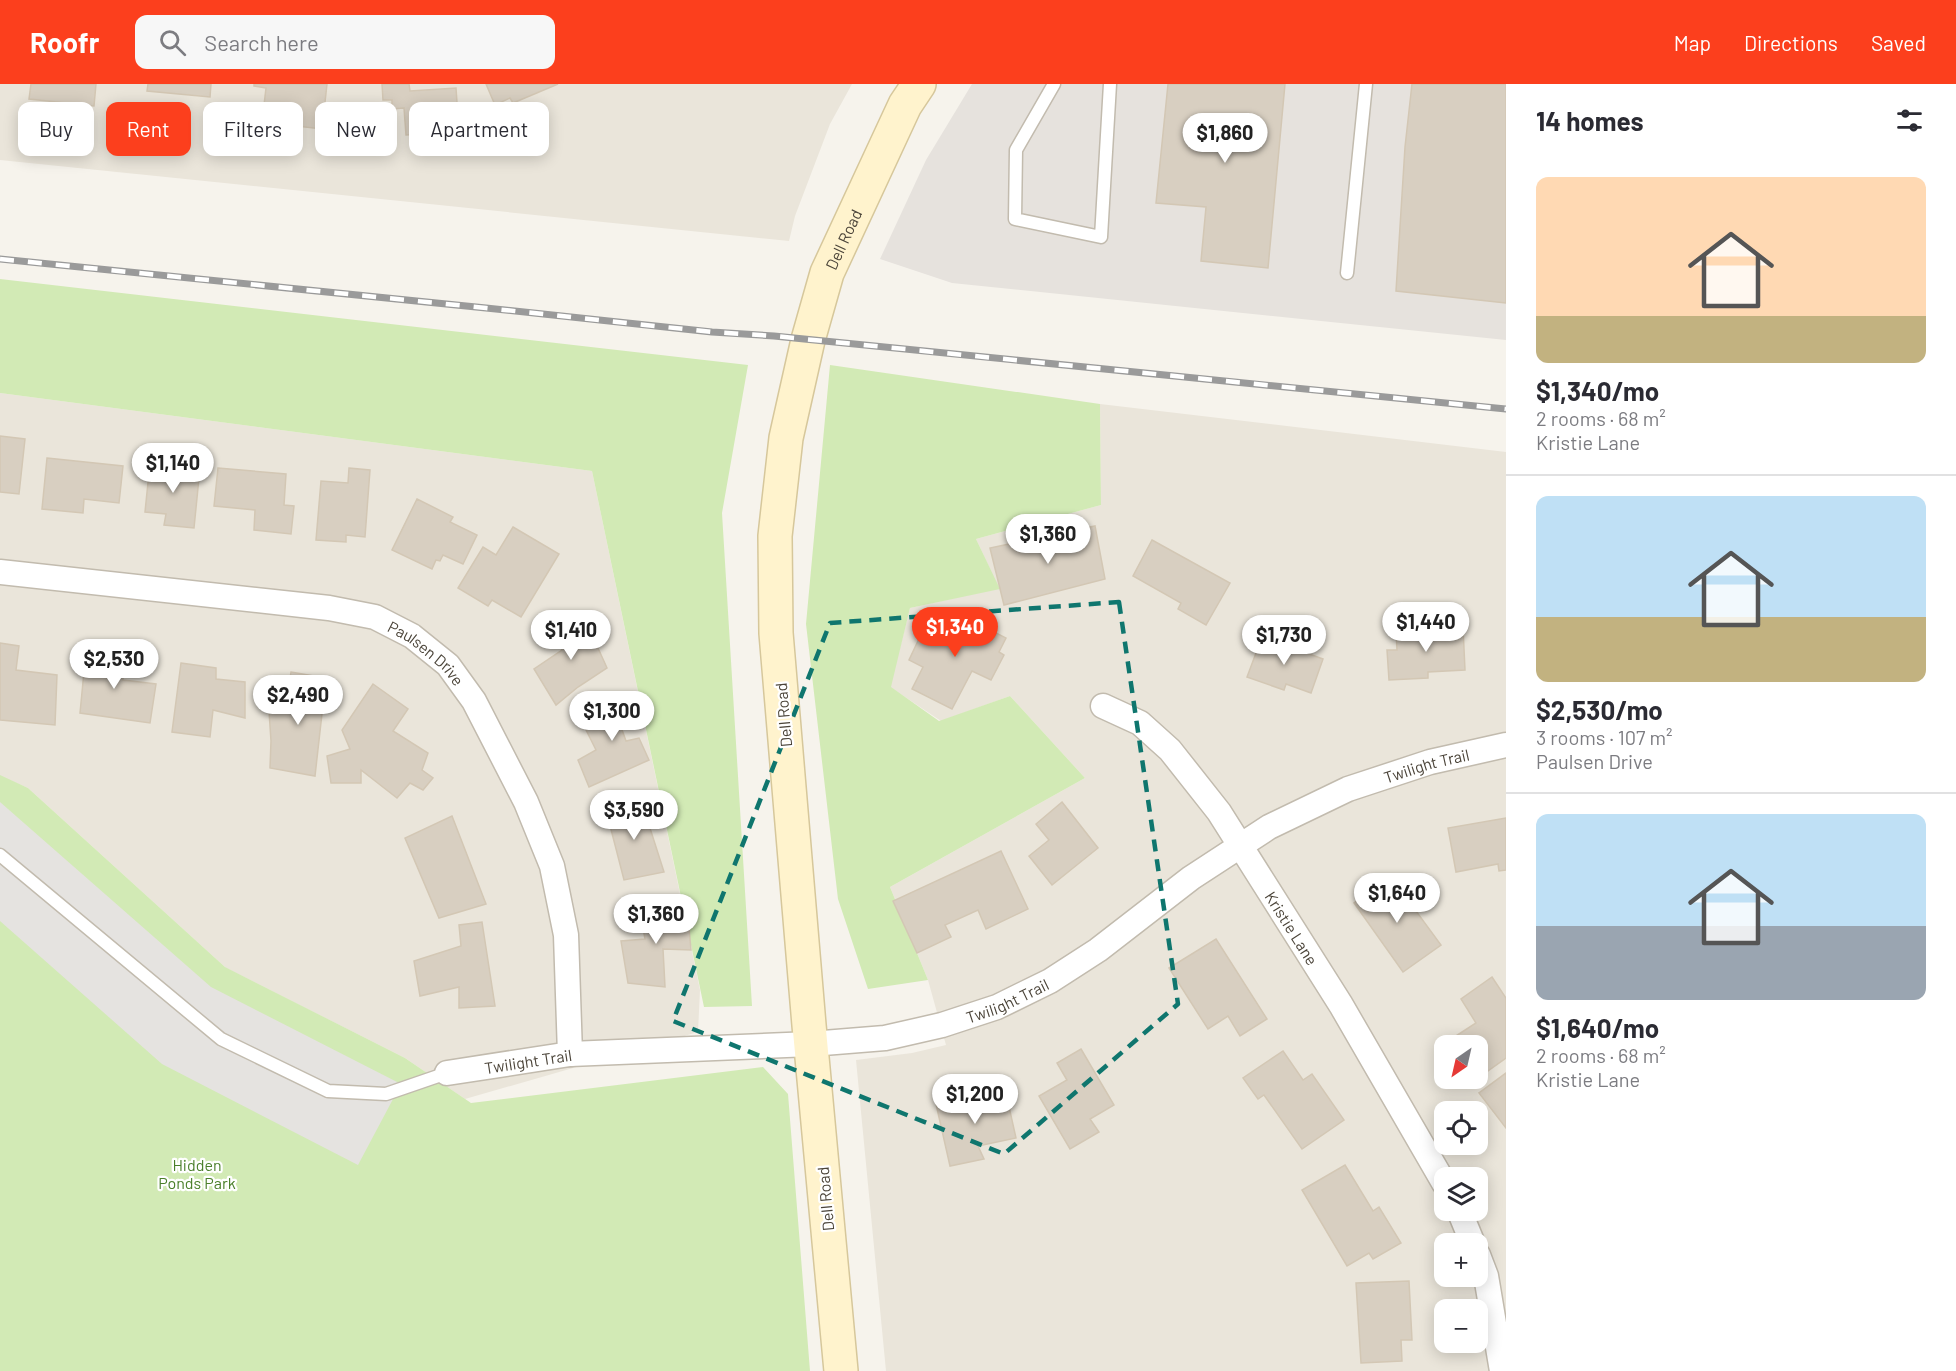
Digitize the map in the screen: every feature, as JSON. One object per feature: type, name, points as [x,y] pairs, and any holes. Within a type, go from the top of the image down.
[{"type":"street","name":"Dell Road","points":[[842,1371],[776,633],[775,536],[786,438],[808,340],[827,273],[905,105],[919,84]]},
{"type":"street","name":"Paulsen Drive","points":[[0,572],[329,608],[375,617],[412,636],[448,665],[474,701],[526,802],[552,866],[566,935],[570,1054]]},
{"type":"street","name":"Kristie Lane","points":[[1103,706],[1140,723],[1170,750],[1219,812],[1341,1005],[1435,1167]]},
{"type":"street","name":"Twilight Trail","points":[[447,1073],[570,1054],[811,1044],[885,1038],[942,1025],[996,1007],[1050,981],[1098,950],[1191,878],[1269,826],[1348,789],[1430,762],[1506,745]]},
{"type":"street","points":[[1490,1268],[1502,1371]]},
{"type":"lane","points":[[1054,84],[1016,150],[1015,219],[1101,237],[1110,84]]},
{"type":"lane","points":[[1347,273],[1366,84]]},
{"type":"lane","points":[[0,855],[221,1039],[328,1091],[386,1094],[447,1073]]},
{"type":"highlighted area","points":[[1119,602],[1178,1004],[1004,1154],[673,1021],[830,623]]},
{"type":"shaded area","points":[[0,84],[852,84],[830,124],[795,216],[789,241],[0,160]]},
{"type":"shaded area","points":[[972,84],[1506,84],[1506,340],[952,283],[880,259],[926,160]]},
{"type":"shaded area","points":[[0,393],[592,471],[700,990],[698,1032],[465,1099],[405,1058],[226,968],[28,788],[0,776]]},
{"type":"shaded area","points":[[1100,404],[1506,452],[1506,1371],[886,1371],[856,1060],[912,1053],[946,1045],[928,980],[890,887],[1085,778],[1010,696],[941,721],[890,687],[910,608],[999,588],[976,539],[1101,505]]},
{"type":"shaded area","points":[[0,802],[211,987],[401,1084],[358,1165],[162,1064],[0,921]]},
{"type":"green space","points":[[0,279],[748,365],[722,513],[752,1006],[704,1007],[592,471],[0,393]]},
{"type":"green space","points":[[830,365],[1100,404],[1101,505],[976,539],[1000,589],[910,608],[891,687],[939,721],[1010,696],[1085,778],[890,887],[928,980],[868,989],[838,899],[806,624]]},
{"type":"green space","name":"Hidden Ponds Park","points":[[0,775],[28,788],[225,967],[405,1058],[471,1103],[763,1067],[788,1094],[810,1371],[0,1371]]},
{"type":"building","points":[[31,84],[96,84],[94,106],[94,102],[29,99]]},
{"type":"building","points":[[148,84],[211,84],[210,97],[147,91]]},
{"type":"building","points":[[254,84],[327,84],[325,102],[315,102],[315,128],[303,127],[303,102],[264,102],[266,88],[254,86]]},
{"type":"building","points":[[382,84],[409,84],[410,91],[456,88],[457,102],[409,102],[409,135],[406,135],[404,108],[397,109],[397,102],[392,102],[392,100],[383,100]]},
{"type":"building","points":[[486,84],[558,84],[515,102],[510,98],[501,102],[494,102]]},
{"type":"building","points":[[1168,84],[1285,84],[1268,268],[1201,261],[1206,207],[1156,203]]},
{"type":"building","points":[[1412,84],[1506,84],[1506,303],[1396,291],[1405,147]]},
{"type":"building","points":[[0,436],[25,439],[19,494],[0,492]]},
{"type":"building","points":[[47,458],[123,466],[119,503],[84,499],[83,513],[42,509]]},
{"type":"building","points":[[150,463],[200,468],[194,528],[164,525],[166,514],[145,512]]},
{"type":"building","points":[[218,468],[286,474],[284,505],[294,506],[291,534],[254,530],[255,510],[214,506]]},
{"type":"building","points":[[349,468],[370,470],[365,537],[346,535],[346,542],[316,540],[321,481],[348,483]]},
{"type":"building","points":[[417,499],[453,517],[450,522],[477,535],[463,564],[443,555],[440,561],[436,560],[432,569],[392,550]]},
{"type":"building","points":[[1095,526],[1105,579],[1004,605],[990,548]]},
{"type":"building","points":[[513,527],[559,554],[521,617],[492,600],[488,606],[458,588],[483,547],[496,555]]},
{"type":"building","points":[[1152,540],[1230,583],[1206,625],[1178,609],[1181,603],[1133,576]]},
{"type":"building","points":[[961,615],[1006,638],[999,652],[1004,655],[991,680],[972,671],[952,709],[912,689],[923,667],[909,660],[926,624],[939,631],[945,619],[956,625]]},
{"type":"building","points":[[584,617],[607,668],[556,705],[534,669],[562,650],[552,630]]},
{"type":"building","points":[[1463,627],[1465,670],[1428,672],[1428,678],[1389,680],[1387,650],[1397,650],[1396,631]]},
{"type":"building","points":[[1262,637],[1323,659],[1311,693],[1286,684],[1284,690],[1247,677]]},
{"type":"building","points":[[0,643],[19,646],[16,670],[57,675],[55,725],[0,720]]},
{"type":"building","points":[[86,651],[124,653],[123,680],[156,684],[150,723],[80,713]]},
{"type":"building","points":[[181,663],[216,668],[216,679],[245,682],[245,718],[213,710],[210,737],[172,732]]},
{"type":"building","points":[[291,672],[326,678],[315,776],[270,768],[269,711],[285,713]]},
{"type":"building","points":[[373,684],[408,709],[393,731],[428,753],[422,770],[433,778],[423,790],[410,783],[397,798],[361,770],[361,783],[331,783],[327,756],[350,749],[342,730]]},
{"type":"building","points":[[633,696],[642,720],[620,724],[626,741],[639,738],[649,760],[589,787],[578,760],[596,750],[580,718]]},
{"type":"building","points":[[641,800],[664,872],[624,880],[606,810]]},
{"type":"building","points":[[1062,802],[1098,848],[1052,885],[1029,856],[1049,840],[1036,824]]},
{"type":"building","points":[[452,816],[486,904],[439,918],[405,838]]},
{"type":"building","points":[[1506,818],[1506,870],[1499,871],[1498,864],[1456,872],[1448,828]]},
{"type":"building","points":[[1001,851],[1028,909],[986,929],[978,910],[945,925],[951,937],[917,953],[893,901]]},
{"type":"building","points":[[1391,877],[1441,945],[1403,972],[1354,903]]},
{"type":"building","points":[[687,907],[691,950],[663,949],[665,987],[628,983],[621,941],[645,939],[640,911]]},
{"type":"building","points":[[482,922],[495,1006],[459,1008],[459,987],[420,996],[414,961],[461,946],[459,925]]},
{"type":"building","points":[[1216,939],[1267,1019],[1240,1036],[1228,1016],[1208,1029],[1169,968]]},
{"type":"building","points":[[1492,977],[1506,998],[1506,1058],[1488,1071],[1488,1035],[1457,1035],[1476,1023],[1461,999]]},
{"type":"building","points":[[1081,1049],[1114,1105],[1090,1119],[1099,1132],[1070,1149],[1039,1096],[1067,1080],[1057,1063]]},
{"type":"building","points":[[1283,1051],[1303,1080],[1312,1074],[1344,1120],[1302,1149],[1264,1095],[1258,1099],[1243,1078]]},
{"type":"building","points":[[1506,1073],[1506,1128],[1488,1105],[1488,1101],[1485,1101],[1479,1093],[1488,1089],[1488,1086]]},
{"type":"building","points":[[1005,1089],[1016,1138],[978,1146],[984,1159],[950,1166],[936,1104]]},
{"type":"building","points":[[1345,1165],[1373,1211],[1379,1207],[1401,1243],[1373,1259],[1369,1253],[1347,1266],[1302,1190]]},
{"type":"building","points":[[1409,1281],[1412,1340],[1401,1340],[1402,1361],[1361,1363],[1356,1283]]},
{"type":"railway","points":[[0,259],[712,332],[774,336],[1506,409]]}]
